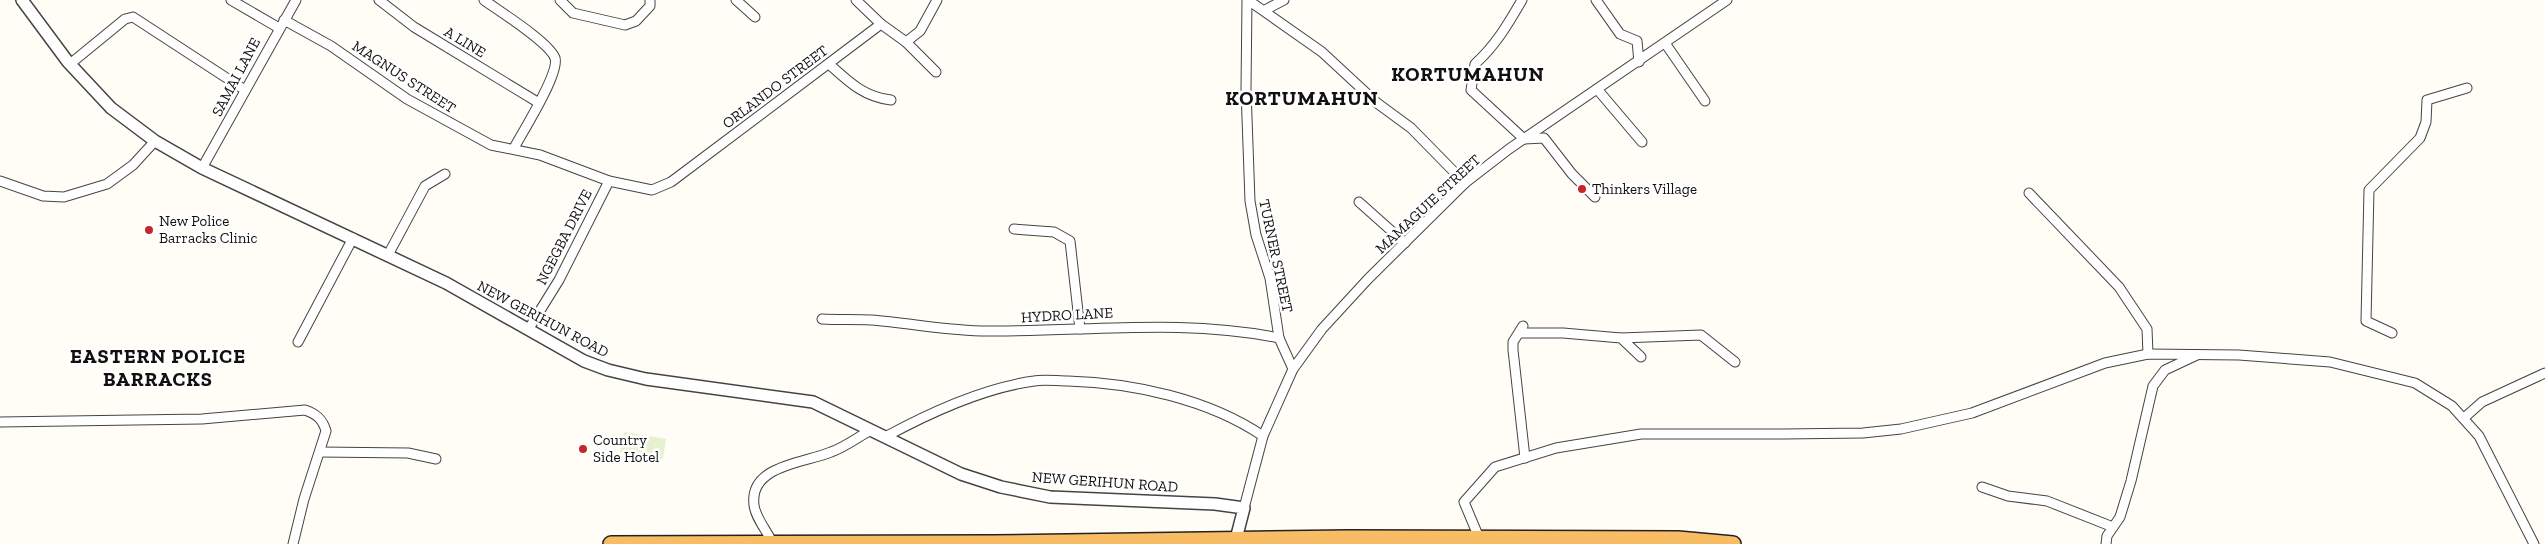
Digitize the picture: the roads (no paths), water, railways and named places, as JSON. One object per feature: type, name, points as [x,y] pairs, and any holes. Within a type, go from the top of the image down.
[{"type":"highway","points":[[611,544],[1480,540],[1495,542],[1644,541],[1733,544]]},
{"type":"street","name":"NEW GERIHUN ROAD","points":[[22,0],[70,64],[111,108],[156,141],[202,168],[446,283],[584,361],[608,370],[646,379],[813,402],[961,474],[1001,487],[1050,497],[1207,504],[1244,508]]},
{"type":"street","name":"MAGNUS STREET","points":[[231,0],[331,46],[407,99],[472,136],[491,144],[540,155],[609,182]]},
{"type":"street","name":"SAMAI LANE","points":[[202,168],[296,0]]},
{"type":"street","name":"A LINE","points":[[379,0],[414,27],[539,103]]},
{"type":"street","points":[[484,0],[534,37],[550,51],[555,59],[556,67],[514,148]]},
{"type":"street","points":[[560,0],[573,13],[625,25],[636,21],[650,6],[650,0]]},
{"type":"street","points":[[736,0],[755,17]]},
{"type":"street","points":[[906,42],[920,31],[936,0]]},
{"type":"street","points":[[1247,0],[1265,10],[1322,52],[1377,103],[1411,128],[1465,183]]},
{"type":"street","name":"TURNER STREET","points":[[1247,0],[1248,58],[1246,90],[1250,201],[1256,235],[1270,278],[1279,338]]},
{"type":"street","points":[[1265,10],[1284,0]]},
{"type":"street","points":[[1522,0],[1503,34],[1491,50],[1475,64],[1471,90],[1524,139],[1544,138],[1572,174],[1595,197]]},
{"type":"street","points":[[1596,0],[1620,34],[1637,41],[1638,62]]},
{"type":"street","name":"MAMAGUIE STREET","points":[[1244,508],[1263,436],[1292,369],[1322,329],[1404,243],[1465,183],[1524,139],[1727,0]]},
{"type":"street","points":[[861,1],[881,24],[906,42],[936,72]]},
{"type":"street","points":[[70,64],[125,19],[133,18],[245,90]]},
{"type":"street","name":"ORLANDO STREET","points":[[609,182],[652,190],[671,182],[881,24]]},
{"type":"street","points":[[1665,43],[1705,101]]},
{"type":"street","points":[[829,64],[857,90],[877,98],[891,100]]},
{"type":"street","points":[[2392,333],[2366,321],[2369,190],[2420,138],[2426,122],[2427,100],[2467,88]]},
{"type":"street","points":[[1597,89],[1642,142]]},
{"type":"street","points":[[0,181],[36,194],[64,197],[107,184],[133,165],[156,141]]},
{"type":"street","points":[[388,255],[425,186],[445,174]]},
{"type":"street","name":"NGEGBA DRIVE","points":[[528,330],[560,280],[609,182]]},
{"type":"street","points":[[2029,193],[2100,271],[2119,287],[2146,329],[2148,354]]},
{"type":"street","points":[[1359,202],[1404,243]]},
{"type":"street","points":[[1014,229],[1054,232],[1070,240],[1080,329]]},
{"type":"street","points":[[298,342],[353,238]]},
{"type":"street","name":"HYDRO LANE","points":[[822,319],[871,320],[969,331],[1050,332],[1117,326],[1175,327],[1243,330],[1279,338]]},
{"type":"street","points":[[1525,458],[1513,350],[1513,342],[1521,330],[1621,338],[1701,335],[1734,362]]},
{"type":"street","points":[[1279,338],[1292,369]]},
{"type":"street","points":[[1621,338],[1641,358]]},
{"type":"street","points":[[1480,540],[1464,502],[1495,467],[1556,448],[1641,434],[1863,433],[1901,429],[1972,414],[2104,363],[2148,354],[2199,354],[2330,362],[2416,383],[2452,406],[2479,436],[2534,544]]},
{"type":"street","points":[[2106,544],[2107,536],[2120,517],[2131,481],[2153,386],[2165,370],[2199,354]]},
{"type":"street","points":[[2464,418],[2482,402],[2545,373]]},
{"type":"street","points":[[885,437],[911,423],[973,397],[1034,380],[1102,384],[1199,404],[1247,425],[1263,436]]},
{"type":"street","points":[[0,422],[202,419],[305,410],[314,413],[324,424],[326,432],[304,499],[293,544]]},
{"type":"street","points":[[772,542],[754,506],[755,489],[761,478],[780,468],[834,452],[871,430]]},
{"type":"street","points":[[320,452],[408,453],[436,459]]},
{"type":"street","points":[[1982,487],[2008,496],[2047,501],[2113,527]]},
{"type":"street","points":[[1236,542],[1244,508]]},
{"type":"place","name":"Thinkers Village","points":[[1582,189]]},
{"type":"place","name":"New Police Barracks Clinic","points":[[149,230]]},
{"type":"place","name":"Country Side Hotel","points":[[583,449]]},
{"type":"district","name":"KORTUMAHUN","points":[[1468,74]]},
{"type":"district","name":"KORTUMAHUN","points":[[1302,98]]},
{"type":"district","name":"EASTERN POLICE BARRACKS","points":[[158,368]]}]
